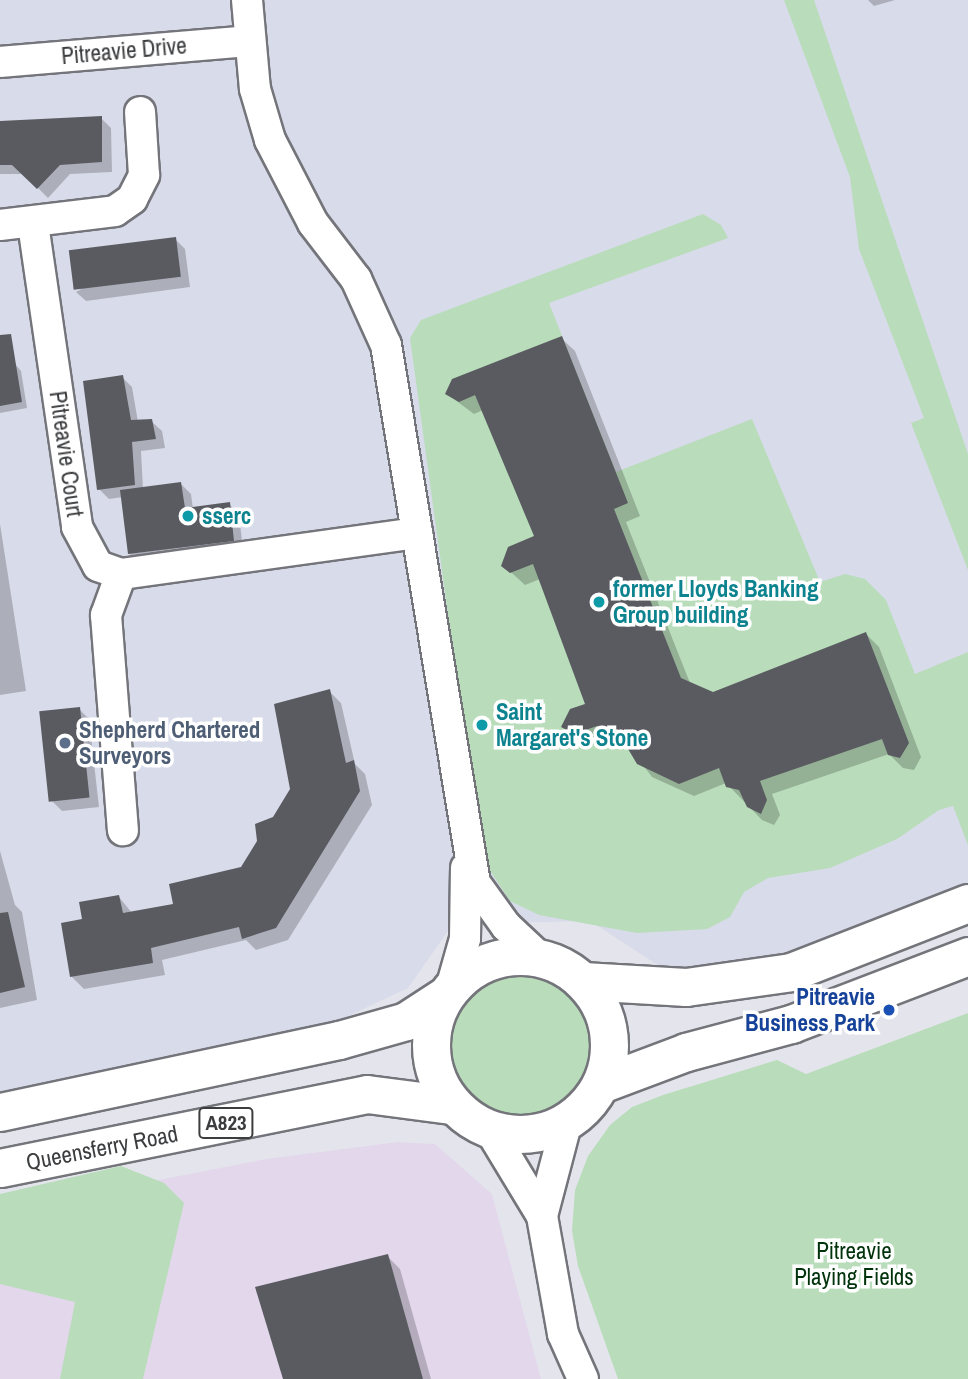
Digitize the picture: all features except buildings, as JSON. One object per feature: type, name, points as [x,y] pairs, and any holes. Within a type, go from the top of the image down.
[{"type":"main road","name":"A823","points":[[583,981],[686,987],[791,972],[968,903]]},
{"type":"main road","name":"A823","points":[[0,1112],[339,1040],[406,1021],[488,960],[513,955],[539,957],[563,966],[583,981],[600,1004],[608,1030],[609,1057],[601,1084],[587,1105],[567,1121],[529,1133],[490,1130],[452,1105],[437,1080],[430,1052],[432,1024],[447,992]]},
{"type":"main road","points":[[601,1084],[686,1052],[791,1024],[968,956]]},
{"type":"main road","name":"Queensferry Road","points":[[0,1168],[367,1094],[452,1105]]},
{"type":"street","points":[[247,0],[248,41],[255,89],[285,175],[313,223],[356,279],[379,323],[417,533],[463,826],[475,883],[506,926],[539,957]]},
{"type":"street","name":"Pitreavie Drive","points":[[0,61],[248,41]]},
{"type":"street","points":[[0,225],[33,224],[115,211],[132,199],[144,175],[140,112]]},
{"type":"street","name":"Pitreavie Court","points":[[33,224],[77,527],[97,566],[121,574]]},
{"type":"street","points":[[123,830],[106,615],[121,574],[417,533]]},
{"type":"street","points":[[447,992],[467,913],[463,826]]},
{"type":"street","points":[[542,1216],[567,1121]]},
{"type":"street","points":[[490,1130],[542,1216],[563,1334],[583,1379]]},
{"type":"shaded area","name":"Pitreavie Business Park","points":[[0,0],[968,0],[968,903],[791,972],[676,977],[590,921],[453,924],[408,988],[268,1054],[0,1112]]},
{"type":"shaded area","points":[[398,1142],[435,1144],[492,1194],[541,1379],[0,1379],[0,1211],[266,1159]]},
{"type":"green space","points":[[784,0],[814,0],[968,454],[968,570],[911,423],[924,418],[859,249],[850,177]]},
{"type":"green space","points":[[703,214],[721,225],[728,238],[549,303],[616,472],[752,419],[820,582],[845,574],[865,579],[886,600],[915,674],[968,652],[968,845],[953,806],[939,810],[897,839],[830,868],[768,878],[744,892],[730,917],[707,929],[637,933],[539,915],[510,901],[487,866],[477,825],[410,338],[421,320]]},
{"type":"green space","points":[[519,975],[546,981],[569,996],[584,1019],[590,1046],[584,1073],[569,1096],[546,1111],[519,1117],[492,1111],[469,1096],[454,1073],[448,1046],[454,1019],[469,996],[492,981]]},
{"type":"green space","name":"Pitreavie Playing Fields","points":[[968,1013],[968,1379],[618,1379],[578,1266],[572,1231],[575,1190],[588,1156],[610,1125],[632,1107],[663,1095],[777,1060],[806,1074]]},
{"type":"green space","points":[[121,1166],[164,1183],[184,1203],[143,1379],[60,1379],[75,1302],[0,1284],[0,1194]]},
{"type":"place","name":"sserc","points":[[188,516]]},
{"type":"place","name":"former Lloyds Banking Group building","points":[[599,602]]},
{"type":"place","name":"Saint Margaret's Stone","points":[[482,725]]},
{"type":"place","name":"Shepherd Chartered Surveyors","points":[[65,743]]},
{"type":"place","name":"Pitreavie Business Park","points":[[889,1010]]}]
